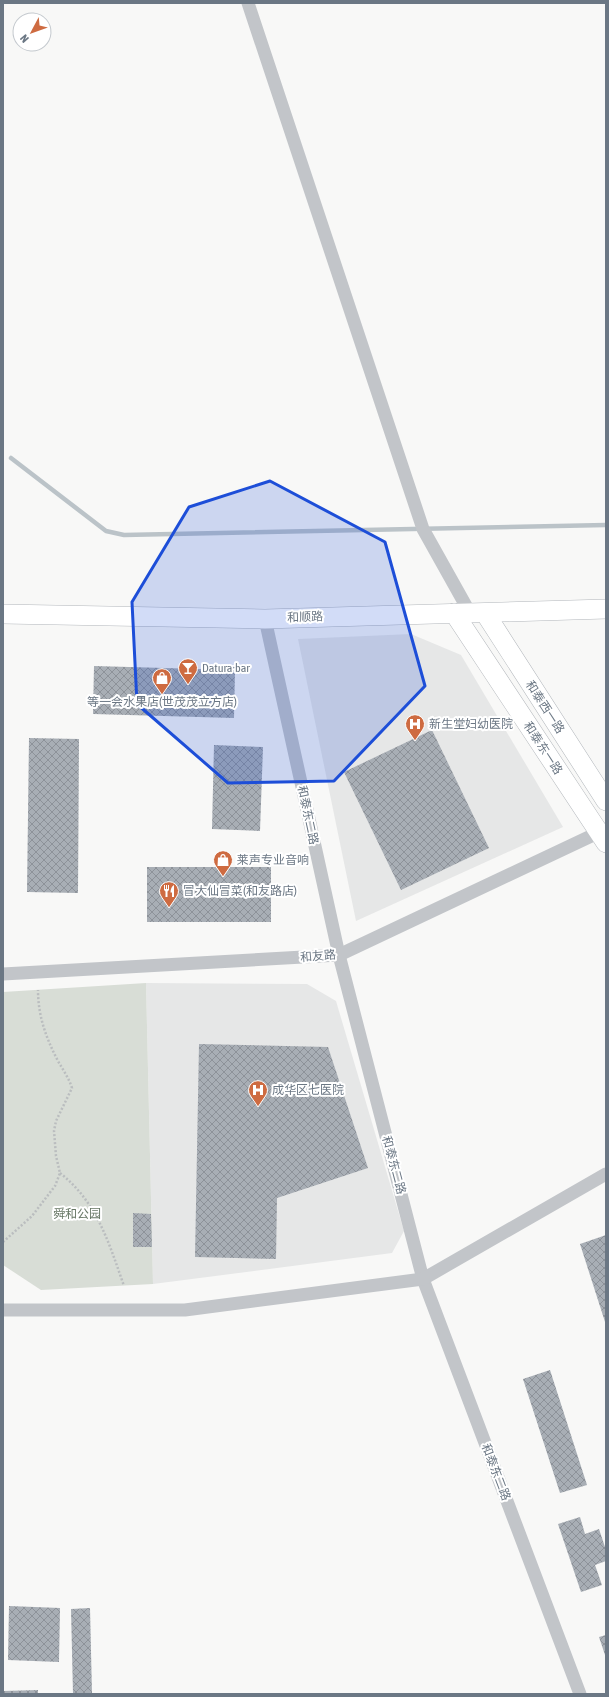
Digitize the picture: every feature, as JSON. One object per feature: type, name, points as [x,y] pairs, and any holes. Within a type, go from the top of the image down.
[{"type":"street","points":[[248,3],[423,529],[470,613]]},
{"type":"street","name":"和顺路","points":[[3,614],[265,619],[606,609]]},
{"type":"street","name":"和泰西一路","points":[[470,613],[606,802]]},
{"type":"street","name":"和泰东一路","points":[[470,613],[604,835]]},
{"type":"street","name":"和泰东二路","points":[[265,619],[339,955],[423,1279],[580,1694]]},
{"type":"street","name":"和友路","points":[[3,974],[339,955],[604,835]]},
{"type":"street","points":[[3,1310],[184,1310],[423,1279],[606,1174]]},
{"type":"path","points":[[3,1242],[32,1216],[54,1186],[60,1173],[56,1156],[54,1131],[56,1121],[72,1088],[49,1045],[38,1007],[38,990]]},
{"type":"path","points":[[60,1173],[73,1183],[99,1220],[124,1286]]},
{"type":"highlighted area","points":[[270,481],[385,542],[425,686],[334,781],[228,783],[137,704],[132,602],[189,507]]},
{"type":"shaded area","name":"新生堂妇幼医院","points":[[411,634],[461,655],[563,827],[356,921],[298,639]]},
{"type":"shaded area","name":"成华区七医院","points":[[146,983],[307,984],[336,1001],[404,1231],[392,1253],[153,1284]]},
{"type":"green space","name":"舜和公园","points":[[146,983],[153,1284],[41,1290],[3,1265],[3,992]]},
{"type":"building","points":[[94,666],[235,670],[234,718],[93,714]]},
{"type":"building","points":[[432,730],[489,848],[401,890],[344,772]]},
{"type":"building","points":[[29,738],[79,739],[78,893],[27,892]]},
{"type":"building","points":[[214,745],[263,747],[260,831],[212,829]]},
{"type":"building","points":[[147,867],[271,867],[271,922],[147,922]]},
{"type":"building","points":[[199,1044],[328,1047],[368,1168],[277,1198],[276,1259],[195,1257]]},
{"type":"building","points":[[133,1213],[151,1214],[152,1247],[133,1247]]},
{"type":"building","points":[[606,1235],[606,1325],[580,1244]]},
{"type":"building","points":[[550,1370],[587,1485],[560,1493],[523,1379]]},
{"type":"building","points":[[580,1517],[585,1534],[599,1529],[606,1550],[606,1561],[595,1565],[602,1585],[581,1592],[558,1524]]},
{"type":"building","points":[[9,1606],[60,1608],[59,1662],[8,1660]]},
{"type":"building","points":[[90,1608],[92,1694],[73,1694],[71,1609]]},
{"type":"building","points":[[606,1635],[606,1658],[599,1637]]},
{"type":"building","points":[[38,1690],[38,1694],[3,1694],[3,1691]]},
{"type":"waterway","points":[[11,458],[106,531],[124,535],[606,525]]},
{"type":"place","name":"Datura·bar","points":[[188,685]]},
{"type":"place","name":"等一会水果店(世茂茂立方店)","points":[[162,695]]},
{"type":"place","name":"新生堂妇幼医院","points":[[415,741]]},
{"type":"place","name":"莱声专业音响","points":[[223,877]]},
{"type":"place","name":"冒大仙冒菜(和友路店)","points":[[169,908]]},
{"type":"place","name":"成华区七医院","points":[[258,1107]]}]
